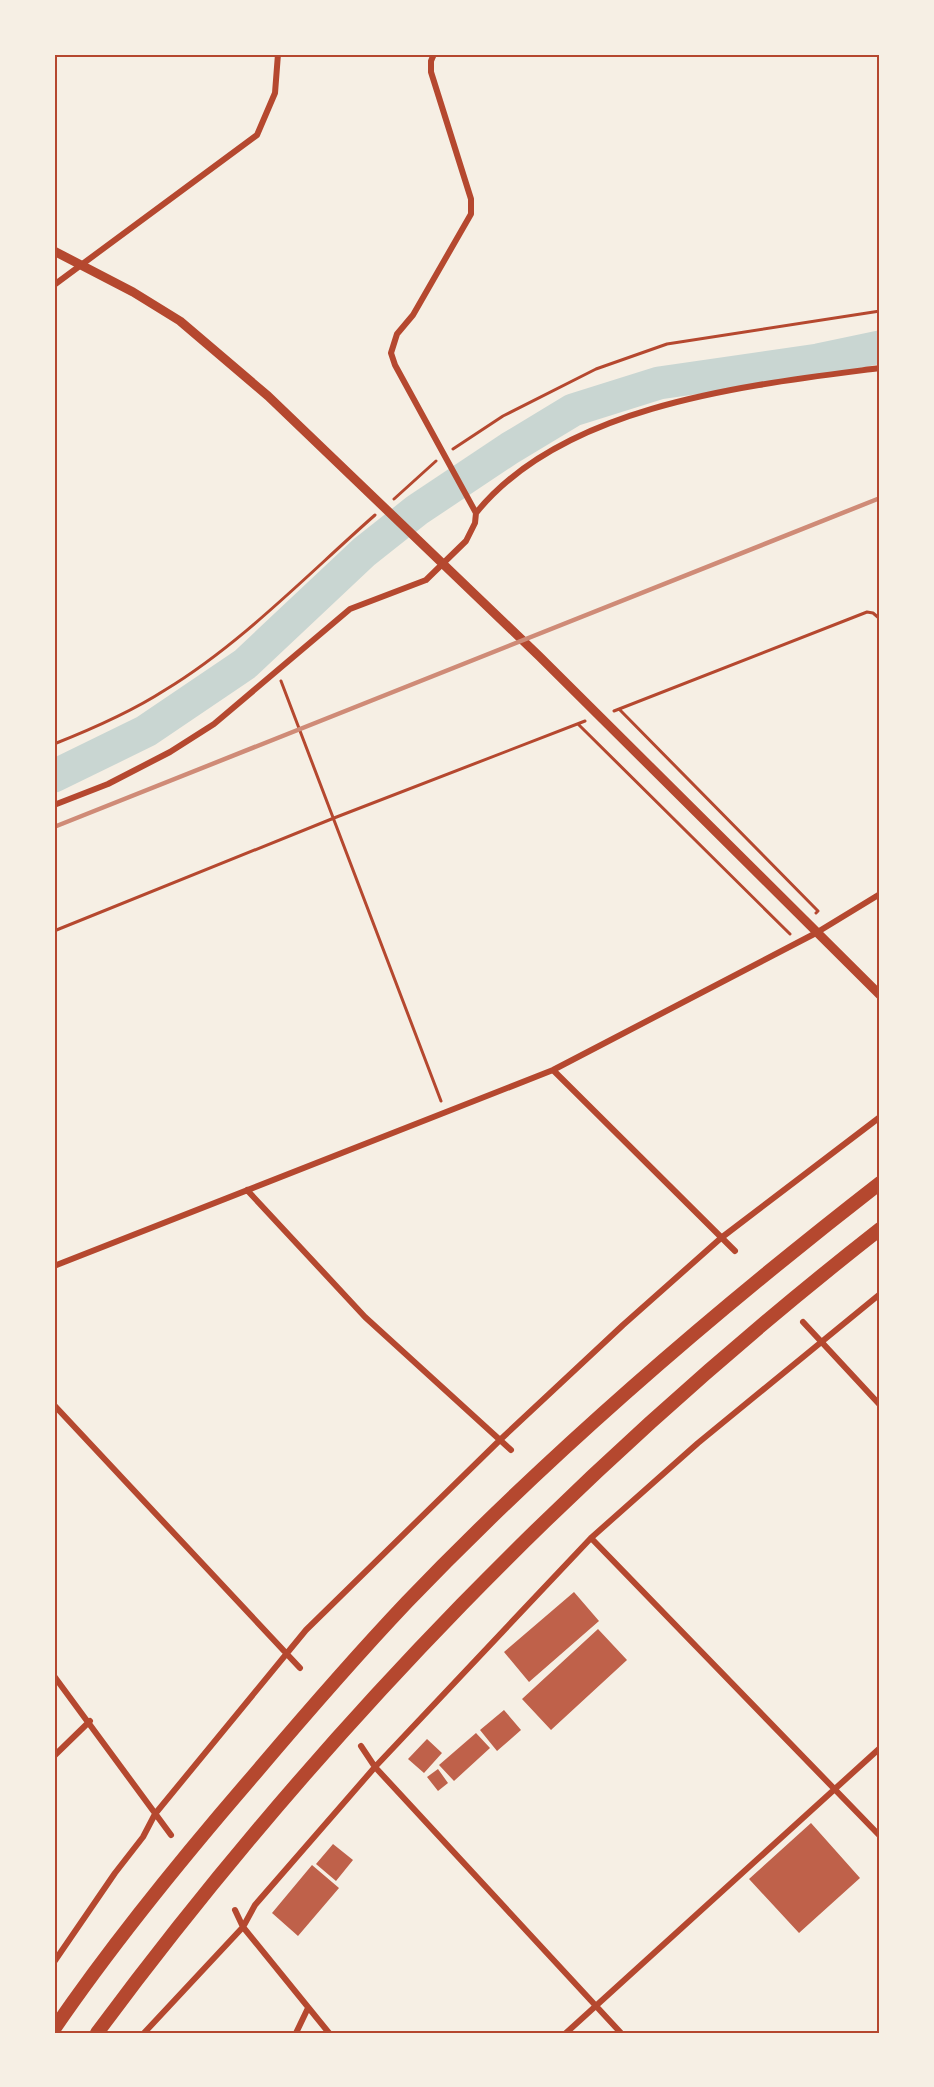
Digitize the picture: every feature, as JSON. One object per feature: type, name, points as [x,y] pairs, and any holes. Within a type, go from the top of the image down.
[{"type":"highway","points":[[54,2029],[134,1918],[221,1813],[407,1602],[526,1484],[689,1338],[880,1183]]},
{"type":"highway","points":[[97,2033],[163,1945],[247,1840],[433,1633],[553,1513],[713,1367],[880,1229]]},
{"type":"street","points":[[54,285],[257,135],[275,93],[278,54]]},
{"type":"street","points":[[434,54],[431,72],[471,199],[471,214],[413,315],[397,334],[391,353],[395,365],[464,495],[476,513]]},
{"type":"street","points":[[54,251],[133,292],[180,321],[268,396],[539,657],[880,995]]},
{"type":"street","points":[[54,806],[108,784],[170,752],[214,724],[350,609],[426,579],[466,542],[475,523],[476,513],[493,492],[523,468],[603,426],[657,407],[709,394],[880,368]]},
{"type":"street","points":[[54,1266],[553,1070],[816,933],[880,894]]},
{"type":"street","points":[[553,1070],[735,1251]]},
{"type":"street","points":[[54,1962],[115,1872],[143,1837],[155,1814],[286,1652],[501,1439],[623,1325],[721,1238],[880,1117]]},
{"type":"street","points":[[247,1190],[365,1317],[511,1450]]},
{"type":"street","points":[[144,2033],[243,1927],[255,1905],[375,1767],[591,1538],[698,1443],[880,1294]]},
{"type":"street","points":[[802,1322],[880,1405]]},
{"type":"street","points":[[54,1405],[300,1668]]},
{"type":"street","points":[[591,1538],[880,1836]]},
{"type":"street","points":[[54,1676],[90,1721],[171,1835]]},
{"type":"street","points":[[54,1756],[90,1721]]},
{"type":"street","points":[[361,1746],[375,1767],[621,2033]]},
{"type":"street","points":[[566,2033],[880,1748]]},
{"type":"street","points":[[236,1910],[243,1927],[329,2033]]},
{"type":"street","points":[[296,2033],[308,2008]]},
{"type":"path","points":[[391,501],[503,416],[596,369],[667,344],[880,311]]},
{"type":"path","points":[[54,744],[84,732],[165,690],[227,646],[382,508]]},
{"type":"path","points":[[609,713],[867,612],[873,613],[880,619]]},
{"type":"path","points":[[277,671],[445,1111]]},
{"type":"path","points":[[619,709],[818,911],[807,923]]},
{"type":"path","points":[[54,931],[334,818],[588,720]]},
{"type":"path","points":[[578,724],[798,942]]},
{"type":"building","points":[[574,1592],[599,1621],[529,1682],[504,1652]]},
{"type":"building","points":[[598,1629],[627,1660],[551,1730],[522,1699]]},
{"type":"building","points":[[504,1710],[521,1730],[497,1751],[480,1730]]},
{"type":"building","points":[[476,1733],[490,1748],[454,1781],[439,1765]]},
{"type":"building","points":[[427,1739],[442,1753],[424,1773],[408,1759]]},
{"type":"building","points":[[438,1769],[448,1783],[438,1791],[427,1777]]},
{"type":"building","points":[[811,1823],[860,1878],[799,1933],[749,1879]]},
{"type":"building","points":[[333,1844],[353,1860],[336,1881],[316,1864]]},
{"type":"building","points":[[312,1865],[339,1888],[298,1936],[272,1913]]},
{"type":"waterway","points":[[54,776],[146,731],[245,664],[364,552],[417,510],[510,448],[573,410],[659,383],[818,360],[880,347]]},
{"type":"railway","points":[[54,827],[880,498]]}]
